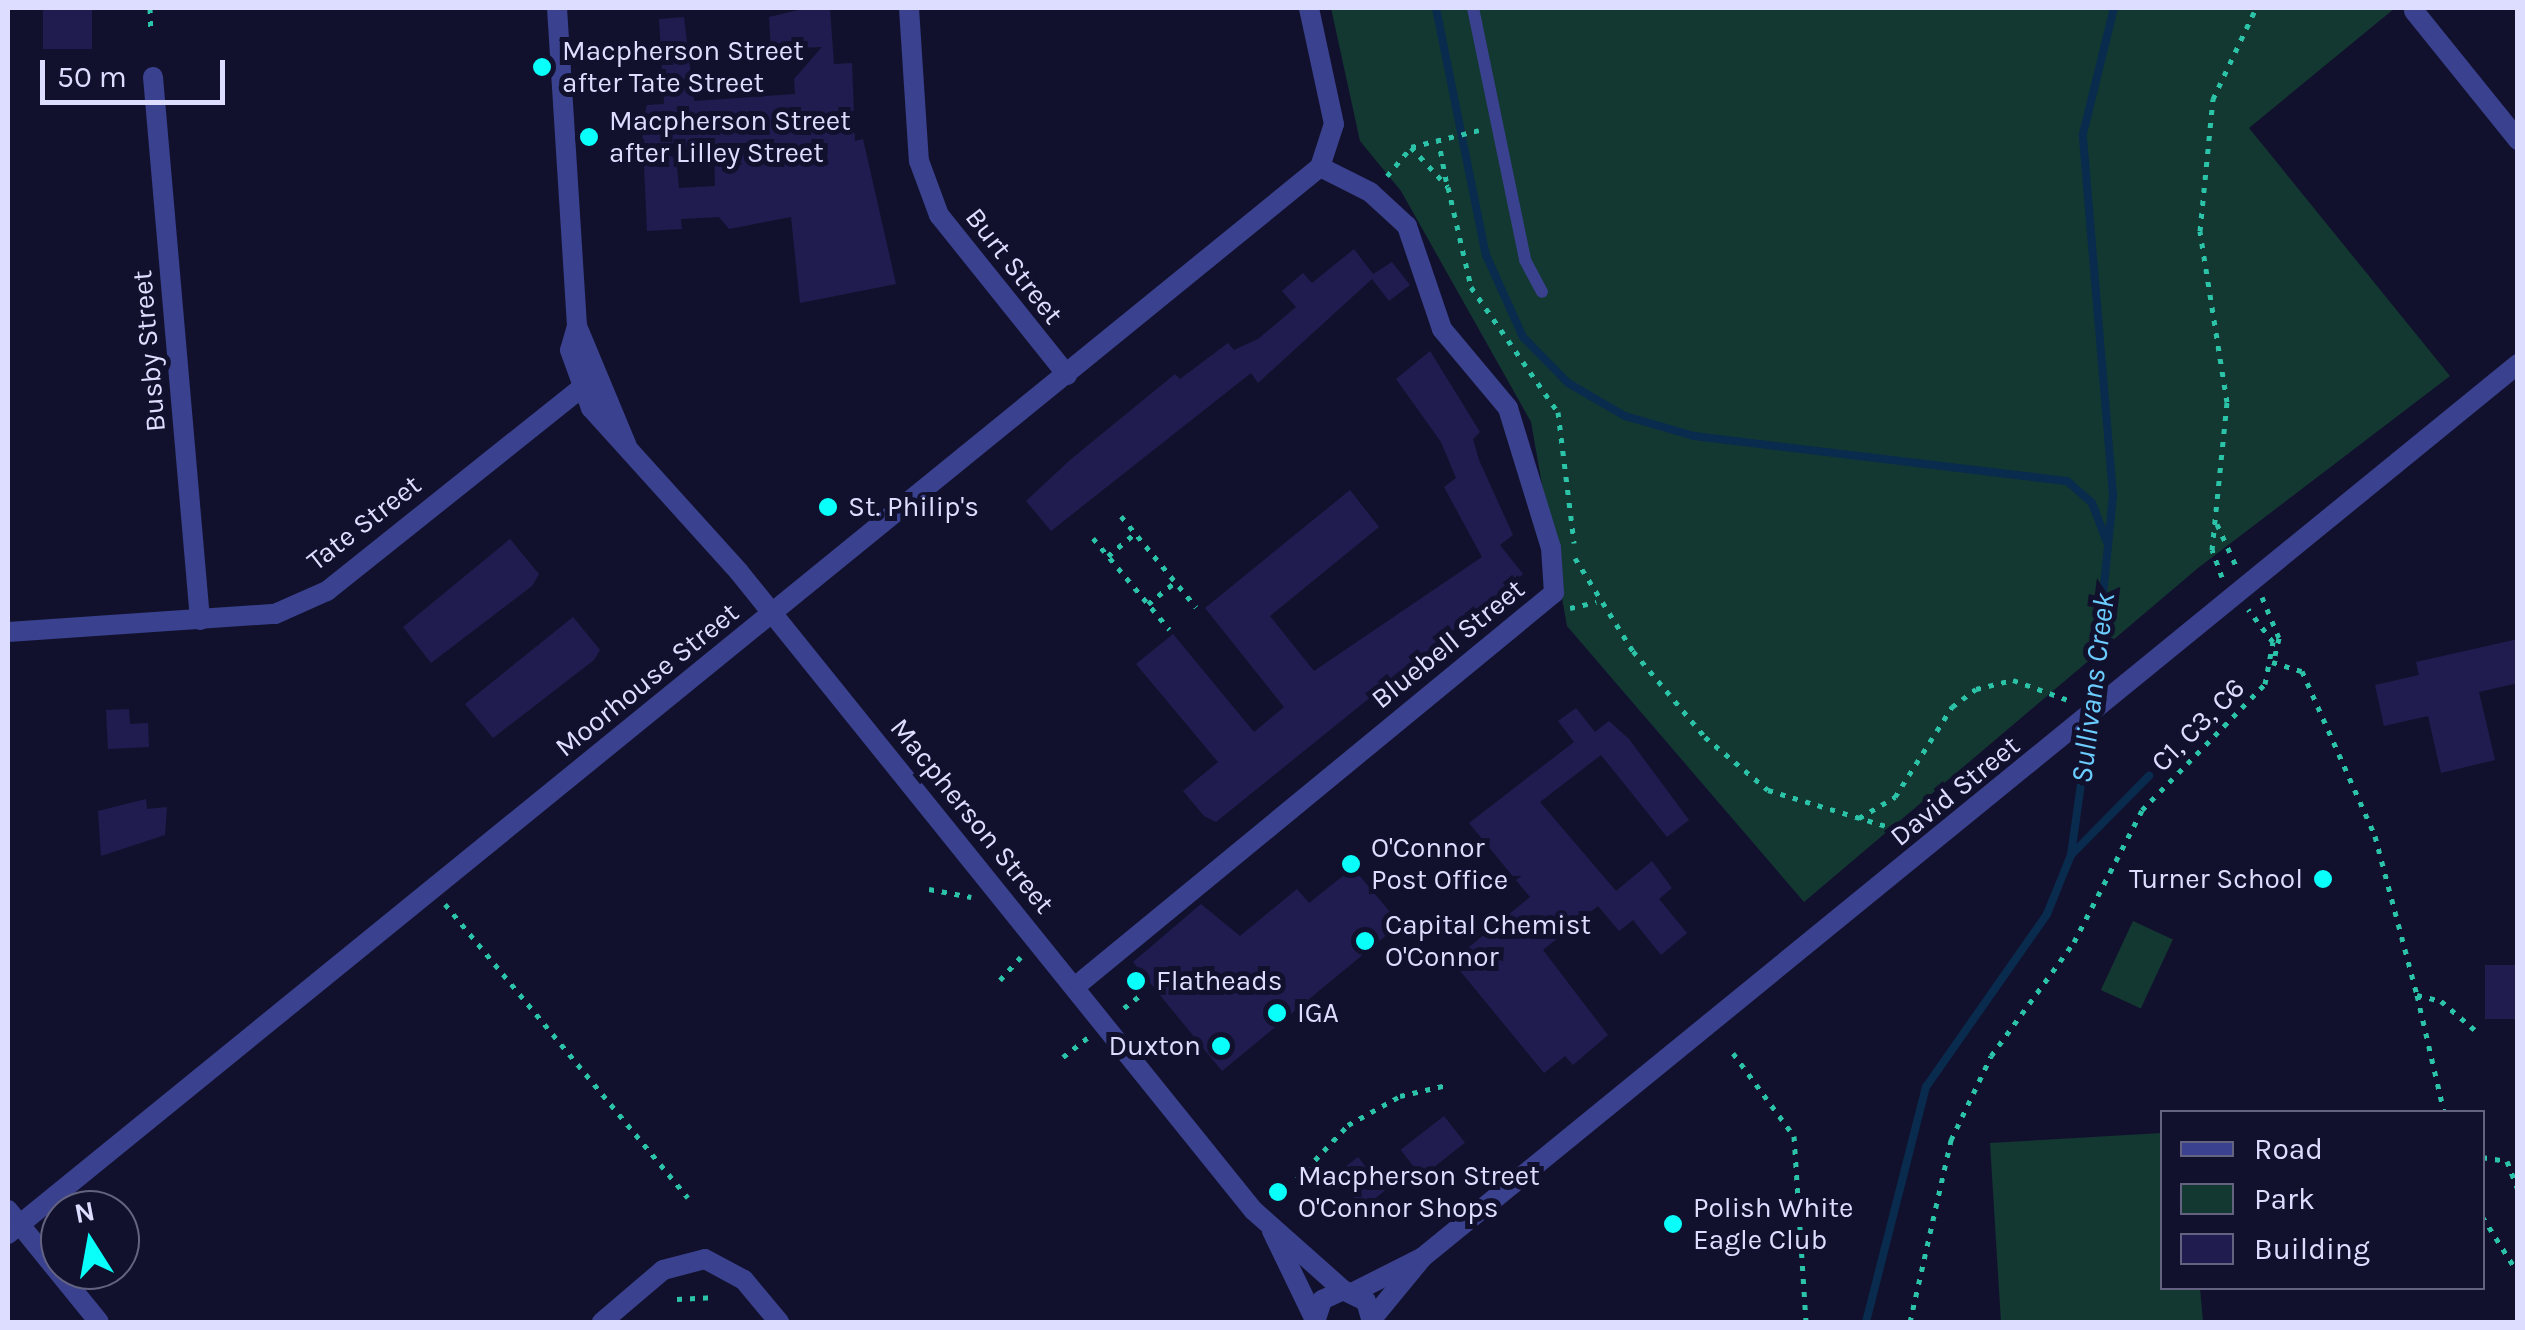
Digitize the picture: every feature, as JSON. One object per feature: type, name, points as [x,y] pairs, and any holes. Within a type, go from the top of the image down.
[{"type":"street","name":"Macpherson Street","points":[[557,8],[577,326],[588,381],[627,446],[772,614],[1269,1225],[1348,1291],[1372,1321]]},
{"type":"street","name":"Burt Street","points":[[909,8],[919,161],[938,215],[1067,375]]},
{"type":"street","points":[[1309,8],[1334,124],[1320,167]]},
{"type":"street","points":[[2414,11],[2518,140]]},
{"type":"street","name":"Busby Street","points":[[153,77],[200,620]]},
{"type":"street","name":"Moorhouse Street","points":[[11,1223],[434,889],[1320,167]]},
{"type":"street","name":"Bluebell Street","points":[[1076,986],[1554,593],[1551,548],[1508,408],[1442,329],[1407,226],[1370,192],[1320,167]]},
{"type":"street","name":"David Street","points":[[1372,1321],[1423,1257],[2156,661],[2248,594],[2518,364]]},
{"type":"street","name":"Tate Street","points":[[8,632],[275,614],[327,592],[588,381]]},
{"type":"street","points":[[11,1223],[99,1322]]},
{"type":"street","name":"Macpherson Street","points":[[1269,1225],[1314,1320]]},
{"type":"street","name":"David Street","points":[[1314,1320],[1322,1300],[1423,1257]]},
{"type":"street","points":[[602,1322],[662,1270],[706,1259],[744,1280],[779,1322]]},
{"type":"lane","points":[[1473,8],[1489,128],[1525,260],[1542,292]]},
{"type":"path","points":[[150,8],[151,33]]},
{"type":"path","name":"C1, C3, C6","points":[[1910,1322],[1968,1097],[2074,942],[2142,810],[2248,710],[2272,662],[2270,633],[2248,594],[2212,562],[2227,402],[2200,231],[2213,99],[2256,8]]},
{"type":"path","points":[[1383,182],[1411,147],[1489,128]]},
{"type":"path","points":[[1440,138],[1471,287],[1558,412],[1574,556],[1596,602],[1705,737],[1768,790],[1908,833]]},
{"type":"path","points":[[1411,147],[1448,186]]},
{"type":"path","points":[[1121,516],[1196,606]]},
{"type":"path","points":[[2217,520],[2239,570]]},
{"type":"path","points":[[1108,556],[1135,534]]},
{"type":"path","points":[[1093,538],[1168,629]]},
{"type":"path","points":[[1551,548],[1574,556]]},
{"type":"path","points":[[1148,604],[1175,582]]},
{"type":"path","points":[[2248,594],[2280,638],[2272,662],[2302,671],[2375,836],[2444,1110]]},
{"type":"path","points":[[1562,613],[1596,602]]},
{"type":"path","points":[[1857,819],[1896,797],[1952,707],[1976,688],[2013,680],[2071,701]]},
{"type":"path","points":[[434,889],[688,1198]]},
{"type":"path","points":[[929,890],[982,903]]},
{"type":"path","points":[[1000,980],[1021,961],[1012,941]]},
{"type":"path","points":[[1124,1008],[1143,993]]},
{"type":"path","points":[[2417,995],[2475,1030]]},
{"type":"path","points":[[1063,1057],[1092,1034]]},
{"type":"path","points":[[1733,1052],[1794,1136],[1806,1322]]},
{"type":"path","points":[[1297,1179],[1348,1124],[1400,1096],[1447,1086]]},
{"type":"path","points":[[2485,1157],[2507,1161],[2518,1189]]},
{"type":"path","points":[[2485,1221],[2518,1273]]},
{"type":"path","points":[[677,1299],[716,1297]]},
{"type":"green space","points":[[1331,8],[2395,8],[2249,128],[2450,376],[2198,568],[1804,902],[1567,626],[1531,422],[1401,191],[1360,141]]},
{"type":"green space","points":[[2133,921],[2173,940],[2141,1008],[2101,990]]},
{"type":"green space","points":[[2160,1133],[2160,1290],[2200,1290],[2203,1322],[2001,1322],[1990,1143]]},
{"type":"building","points":[[43,8],[92,8],[92,49],[43,49]]},
{"type":"building","points":[[807,8],[830,8],[834,64],[852,63],[855,141],[863,139],[896,284],[800,303],[791,217],[729,229],[719,217],[681,219],[682,229],[647,231],[642,123],[647,105],[664,104],[659,19],[684,17],[694,101],[795,94],[794,79],[822,47],[771,49],[769,17]],"holes":[[[714,145],[715,186],[679,188],[675,148]]]},
{"type":"building","points":[[1354,249],[1373,274],[1392,262],[1410,285],[1389,301],[1372,279],[1258,383],[1251,373],[1051,531],[1026,501],[1070,460],[1175,374],[1180,379],[1228,343],[1234,350],[1258,339],[1296,307],[1282,291],[1303,273],[1312,283]]},
{"type":"building","points":[[1430,351],[1480,432],[1473,439],[1479,460],[1513,535],[1500,545],[1523,574],[1216,822],[1204,816],[1183,791],[1218,762],[1136,664],[1173,634],[1254,732],[1284,707],[1205,608],[1350,490],[1379,527],[1270,616],[1314,671],[1482,557],[1444,487],[1456,478],[1441,442],[1396,379]]},
{"type":"building","points":[[510,539],[539,574],[532,586],[431,663],[403,627]]},
{"type":"building","points":[[573,617],[600,650],[594,660],[493,738],[465,704]]},
{"type":"building","points":[[2518,639],[2518,683],[2479,692],[2495,760],[2441,773],[2428,716],[2384,726],[2375,685],[2419,675],[2416,662]]},
{"type":"building","points":[[1576,708],[1595,732],[1609,721],[1629,739],[1689,820],[1667,837],[1601,755],[1540,802],[1616,891],[1652,861],[1672,888],[1659,899],[1687,933],[1661,955],[1633,920],[1619,931],[1598,906],[1543,950],[1608,1035],[1573,1065],[1565,1056],[1544,1073],[1452,961],[1530,897],[1469,823],[1574,742],[1558,721]]},
{"type":"building","points":[[129,709],[130,724],[148,723],[149,747],[108,749],[106,710]]},
{"type":"building","points":[[146,799],[147,809],[167,807],[165,835],[101,856],[98,811]]},
{"type":"building","points":[[1353,868],[1400,924],[1222,1071],[1133,962],[1201,904],[1240,936],[1297,889],[1309,903]]},
{"type":"building","points":[[2485,965],[2518,965],[2518,1019],[2485,1019]]},
{"type":"building","points":[[1444,1116],[1465,1143],[1422,1177],[1401,1150]]},
{"type":"building","points":[[1358,1157],[1384,1191],[1362,1208],[1336,1174]]},
{"type":"waterway","points":[[1436,8],[1486,255],[1523,337],[1568,383],[1625,416],[1694,436],[2067,481],[2092,503],[2107,542]]},
{"type":"waterway","name":"Sullivans Creek","points":[[2092,706],[2113,495],[2083,134],[2114,8]]},
{"type":"waterway","name":"Sullivans Creek","points":[[1866,1322],[1926,1087],[2047,914],[2071,855],[2090,720]]},
{"type":"waterway","points":[[2072,854],[2149,776]]},
{"type":"place","name":"Macpherson Street after Tate Street","points":[[542,67]]},
{"type":"place","name":"Macpherson Street after Lilley Street","points":[[589,137]]},
{"type":"place","name":"St. Philip's","points":[[828,507]]},
{"type":"place","name":"O'Connor Post Office","points":[[1351,864]]},
{"type":"place","name":"Turner School","points":[[2323,879]]},
{"type":"place","name":"Capital Chemist O'Connor","points":[[1365,941]]},
{"type":"place","name":"Flatheads","points":[[1136,981]]},
{"type":"place","name":"IGA","points":[[1277,1013]]},
{"type":"place","name":"Duxton","points":[[1221,1046]]},
{"type":"place","name":"Macpherson Street O'Connor Shops","points":[[1278,1192]]},
{"type":"place","name":"Polish White Eagle Club","points":[[1673,1224]]}]
